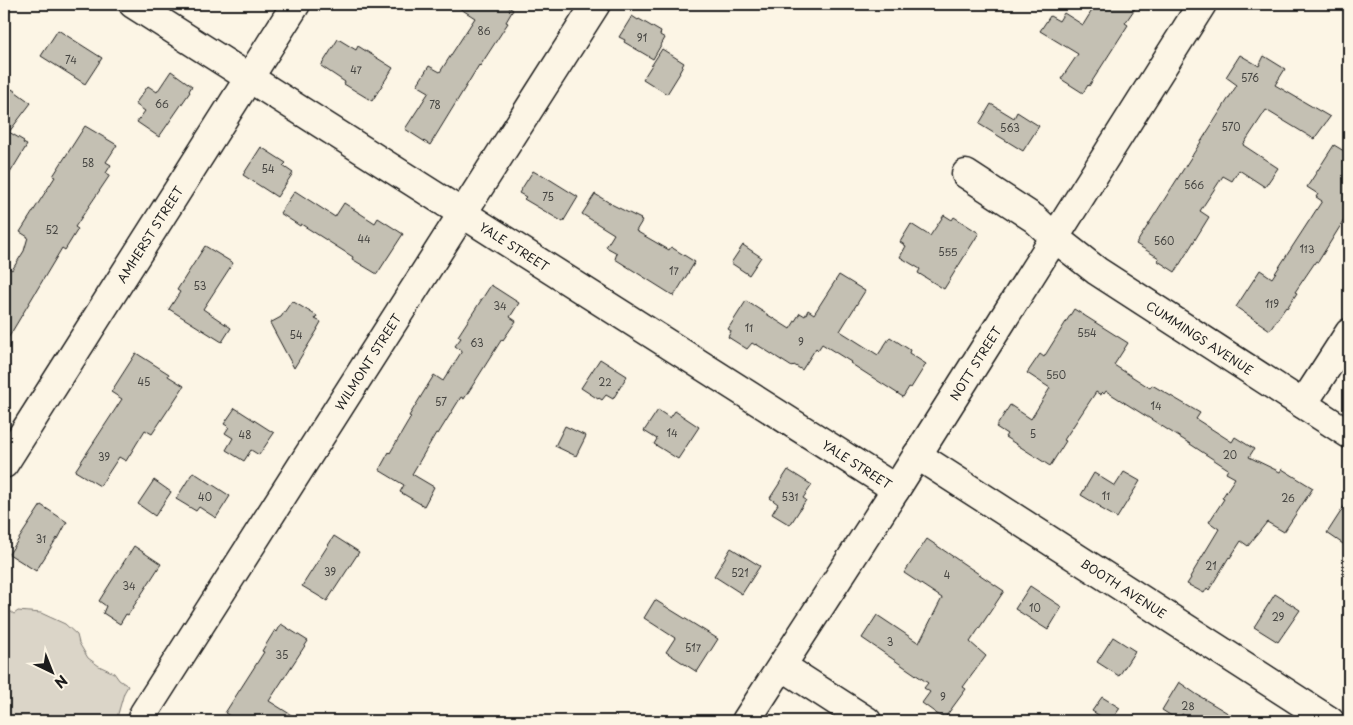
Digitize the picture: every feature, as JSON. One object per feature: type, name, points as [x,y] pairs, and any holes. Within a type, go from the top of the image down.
[{"type":"street","name":"YALE STREET","points":[[133,4],[896,489]]},
{"type":"street","name":"AMHERST STREET","points":[[4,464],[296,4]]},
{"type":"street","name":"WILMONT STREET","points":[[141,721],[144,713],[596,4]]},
{"type":"street","name":"NOTT STREET","points":[[746,721],[896,489],[1202,4]]},
{"type":"street","name":"CUMMINGS AVENUE","points":[[966,174],[1035,219],[1055,238],[1097,271],[1349,434]]},
{"type":"street","points":[[1303,404],[1349,333]]},
{"type":"street","name":"BOOTH AVENUE","points":[[917,455],[1330,721]]},
{"type":"street","points":[[782,666],[867,721]]},
{"type":"shaded area","points":[[4,607],[14,614],[18,611],[41,613],[65,624],[77,635],[79,643],[88,658],[114,673],[119,680],[128,686],[124,693],[116,721],[4,721]]},
{"type":"building","points":[[453,4],[504,4],[513,10],[506,22],[508,23],[479,65],[430,145],[405,129],[429,92],[417,85],[429,66],[440,72],[475,18]]},
{"type":"building","points":[[1096,4],[1138,4],[1125,23],[1128,25],[1083,93],[1061,79],[1078,54],[1040,31],[1050,16],[1059,21],[1064,13],[1083,25]]},
{"type":"building","points":[[632,16],[661,32],[660,35],[665,38],[653,59],[619,37]]},
{"type":"building","points":[[58,30],[102,58],[85,84],[41,56]]},
{"type":"building","points":[[338,39],[356,50],[358,46],[393,68],[372,101],[344,84],[345,82],[321,66]]},
{"type":"building","points":[[662,49],[684,63],[667,94],[643,79]]},
{"type":"building","points":[[1240,55],[1259,66],[1264,56],[1285,69],[1275,85],[1330,117],[1314,139],[1266,110],[1243,145],[1278,168],[1265,187],[1239,170],[1232,181],[1223,176],[1200,211],[1209,217],[1175,272],[1158,261],[1159,258],[1136,244],[1237,85],[1226,77]]},
{"type":"building","points":[[171,71],[192,86],[190,92],[159,137],[137,122],[145,111],[135,104],[148,86],[157,92]]},
{"type":"building","points":[[12,89],[31,103],[9,132],[27,145],[4,183],[4,99]]},
{"type":"building","points":[[991,104],[1014,118],[1017,112],[1039,126],[1023,151],[979,124]]},
{"type":"building","points":[[85,126],[117,145],[106,162],[111,165],[106,173],[110,175],[75,227],[78,229],[65,250],[62,248],[4,345],[4,277],[9,268],[12,270],[24,251],[28,237],[20,232]]},
{"type":"building","points":[[1334,145],[1349,154],[1349,212],[1318,262],[1316,261],[1295,292],[1297,293],[1287,308],[1270,330],[1236,307],[1260,270],[1272,278],[1322,201],[1316,197],[1318,194],[1307,187]]},
{"type":"building","points":[[261,147],[286,163],[283,166],[293,173],[277,197],[243,175]]},
{"type":"building","points":[[533,171],[578,197],[563,222],[524,199],[526,197],[519,193]]},
{"type":"building","points":[[295,191],[335,217],[344,203],[375,223],[378,218],[403,234],[377,274],[301,224],[300,226],[280,213]]},
{"type":"building","points":[[595,194],[641,219],[642,221],[636,231],[669,250],[671,247],[695,262],[674,296],[615,259],[617,253],[606,247],[614,234],[582,214]]},
{"type":"building","points":[[944,215],[952,220],[954,217],[979,233],[944,289],[918,273],[920,269],[900,257],[906,246],[900,242],[911,224],[930,236]]},
{"type":"building","points":[[743,245],[761,257],[749,275],[731,263]]},
{"type":"building","points":[[205,246],[233,263],[203,309],[231,328],[222,342],[169,309],[180,292],[177,290]]},
{"type":"building","points":[[839,275],[865,291],[840,331],[878,355],[890,337],[910,350],[909,353],[926,364],[903,397],[822,344],[818,350],[816,348],[802,370],[794,365],[792,367],[756,344],[752,343],[747,349],[728,337],[731,331],[728,329],[746,301],[790,329],[800,313],[805,316],[808,310],[814,314]]},
{"type":"building","points":[[491,285],[519,303],[510,317],[516,321],[502,339],[464,399],[461,397],[438,434],[436,433],[412,474],[434,487],[424,506],[400,492],[404,485],[379,470],[434,375],[443,381],[462,351],[455,346],[461,338],[458,336]]},
{"type":"building","points":[[292,301],[317,316],[315,319],[321,322],[294,368],[270,323],[281,317]]},
{"type":"building","points":[[1074,309],[1128,343],[1114,365],[1150,388],[1152,385],[1200,413],[1196,419],[1232,442],[1235,437],[1254,449],[1249,457],[1280,472],[1282,469],[1313,488],[1284,532],[1267,522],[1248,546],[1241,541],[1209,590],[1207,588],[1204,593],[1187,584],[1219,529],[1209,522],[1235,478],[1226,473],[1228,469],[1106,391],[1104,394],[1102,392],[1101,395],[1096,392],[1064,440],[1066,441],[1050,466],[1005,437],[1007,434],[996,427],[1010,405],[1031,419],[1050,388],[1027,373],[1040,354],[1044,357]]},
{"type":"building","points":[[136,353],[184,386],[152,434],[145,430],[126,461],[119,457],[100,486],[75,471],[122,399],[111,392]]},
{"type":"building","points":[[600,359],[627,376],[613,399],[606,395],[602,400],[598,399],[581,388]]},
{"type":"building","points":[[235,408],[274,433],[259,455],[251,450],[244,461],[226,450],[233,438],[225,433],[229,427],[224,424]]},
{"type":"building","points":[[658,410],[670,418],[675,411],[699,427],[678,459],[654,444],[657,439],[644,431]]},
{"type":"building","points":[[565,426],[586,436],[576,456],[555,446]]},
{"type":"building","points":[[788,470],[812,485],[803,498],[806,500],[790,525],[772,514],[778,504],[770,498]]},
{"type":"building","points":[[193,472],[230,496],[216,518],[199,507],[196,511],[176,499]]},
{"type":"building","points":[[1124,472],[1140,481],[1117,518],[1081,495],[1094,473],[1115,486]]},
{"type":"building","points":[[154,480],[171,492],[155,516],[138,504]]},
{"type":"building","points":[[1349,499],[1349,548],[1327,533]]},
{"type":"building","points":[[41,505],[67,522],[36,571],[9,554]]},
{"type":"building","points":[[334,536],[359,552],[327,601],[302,586]]},
{"type":"building","points":[[927,539],[1004,591],[970,642],[986,656],[963,687],[966,689],[944,719],[922,703],[930,692],[924,688],[928,683],[862,638],[877,615],[919,643],[942,598],[904,573]]},
{"type":"building","points":[[134,546],[161,564],[128,615],[126,614],[120,624],[103,613],[106,606],[99,601]]},
{"type":"building","points":[[731,548],[760,566],[742,594],[714,576]]},
{"type":"building","points":[[1030,586],[1062,607],[1048,630],[1015,609]]},
{"type":"building","points":[[1275,594],[1300,610],[1278,642],[1254,627]]},
{"type":"building","points":[[655,600],[718,639],[697,672],[666,652],[675,638],[644,618]]},
{"type":"building","points":[[281,624],[308,641],[269,701],[301,721],[238,721],[225,713],[264,652],[262,651],[275,630],[277,632]]},
{"type":"building","points":[[1113,637],[1135,651],[1119,676],[1097,662]]},
{"type":"building","points":[[1179,682],[1241,721],[1193,721],[1182,714],[1178,720],[1162,710]]},
{"type":"building","points":[[1102,697],[1120,708],[1111,721],[1092,711]]}]
